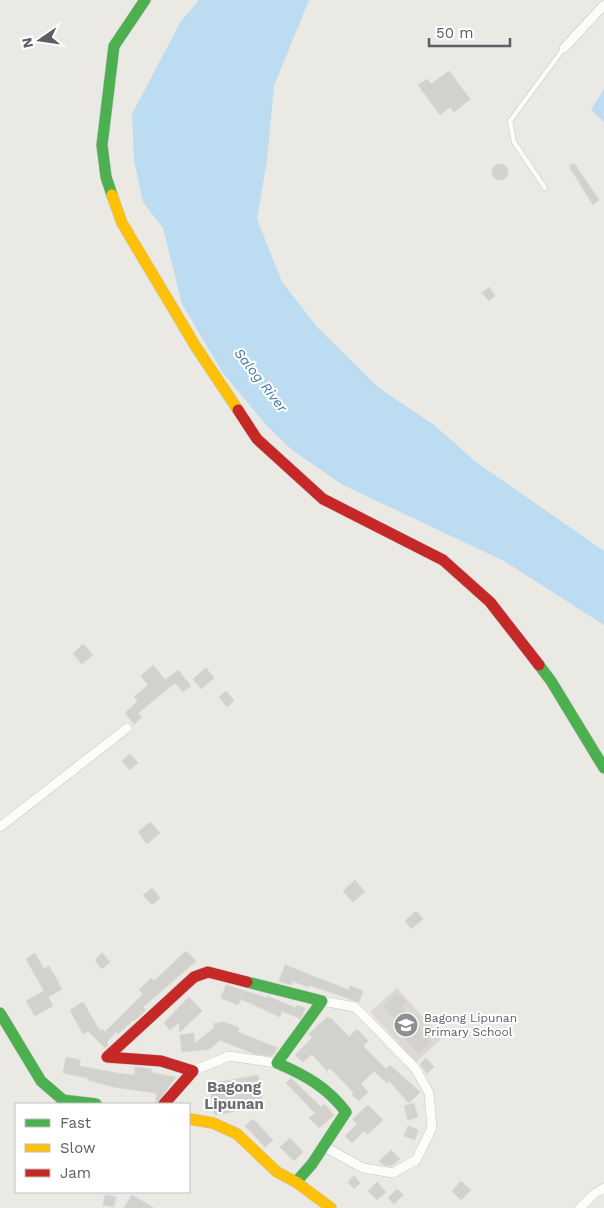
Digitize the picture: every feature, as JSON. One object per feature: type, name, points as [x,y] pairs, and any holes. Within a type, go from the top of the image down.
[{"type":"street","points":[[144,0],[114,46],[102,145],[106,178],[122,223],[196,347],[257,439],[323,499],[443,560],[490,602],[551,681],[604,768]]},
{"type":"street","points":[[564,48],[604,5]]},
{"type":"street","points":[[0,827],[127,728]]},
{"type":"street","points":[[192,1071],[161,1061],[107,1057],[194,977],[208,972],[322,1001],[355,1007],[414,1068],[429,1093],[432,1128],[416,1160],[393,1173],[363,1168],[323,1146]]},
{"type":"street","points":[[277,1064],[316,1012],[322,1001]]},
{"type":"street","points":[[0,1013],[41,1082],[63,1100],[88,1103]]},
{"type":"street","points":[[165,1103],[192,1071],[229,1056],[277,1064],[311,1078],[332,1092],[346,1112],[312,1164],[296,1182]]},
{"type":"street","points":[[190,1119],[213,1123],[237,1134],[277,1172],[296,1182],[331,1208]]},
{"type":"street","points":[[580,1208],[594,1194],[604,1188]]},
{"type":"lane","points":[[545,188],[514,142],[510,121],[564,48]]},
{"type":"shaded area","name":"Bagong Lipunan Primary School","points":[[397,988],[442,1038],[416,1062],[370,1012]]},
{"type":"water","name":"Salog River","points":[[199,0],[309,0],[274,86],[267,160],[257,219],[282,282],[318,328],[379,388],[434,425],[476,462],[604,551],[604,625],[504,561],[343,485],[292,450],[267,426],[223,373],[182,304],[163,228],[143,202],[134,160],[132,114],[181,21]]},
{"type":"water","points":[[604,89],[604,122],[591,110]]},
{"type":"building","points":[[449,71],[470,99],[454,112],[450,107],[440,115],[418,85],[427,79],[431,84]]},
{"type":"building","points":[[574,163],[599,200],[593,205],[569,166]]},
{"type":"building","points":[[500,164],[506,166],[508,172],[506,178],[500,180],[494,178],[492,172],[494,166]]},
{"type":"building","points":[[489,287],[495,296],[489,301],[482,293]]},
{"type":"building","points":[[83,644],[93,655],[82,664],[73,654]]},
{"type":"building","points":[[153,665],[165,680],[178,670],[191,686],[183,692],[175,683],[138,713],[142,717],[134,724],[125,713],[138,701],[134,697],[148,685],[141,676]]},
{"type":"building","points":[[206,668],[214,678],[201,689],[193,679]]},
{"type":"building","points":[[226,691],[234,701],[227,707],[219,697]]},
{"type":"building","points":[[130,754],[138,763],[130,770],[122,761]]},
{"type":"building","points":[[150,822],[160,833],[147,844],[138,832]]},
{"type":"building","points":[[355,880],[365,892],[353,902],[343,891]]},
{"type":"building","points":[[152,888],[160,898],[152,905],[143,895]]},
{"type":"building","points":[[416,911],[423,919],[411,929],[405,921]]},
{"type":"building","points":[[186,951],[196,961],[143,1007],[146,1010],[134,1021],[118,1034],[116,1032],[107,1042],[108,1045],[105,1048],[88,1031],[83,1034],[70,1010],[83,1002],[100,1031],[102,1029],[105,1032],[143,994],[139,990],[151,978],[154,981]]},
{"type":"building","points":[[35,953],[44,969],[49,966],[62,989],[48,997],[53,1006],[35,1016],[26,1001],[44,991],[26,959]]},
{"type":"building","points":[[102,953],[110,962],[102,969],[95,960]]},
{"type":"building","points":[[285,965],[349,990],[350,986],[363,991],[359,1002],[309,985],[308,987],[292,981],[291,985],[279,981]]},
{"type":"building","points":[[226,985],[267,998],[267,996],[296,1008],[297,1005],[305,1008],[301,1019],[282,1011],[280,1017],[241,999],[238,1005],[221,998]]},
{"type":"building","points":[[397,992],[407,1002],[402,1006],[432,1042],[418,1054],[395,1027],[399,1023],[383,1006]]},
{"type":"building","points":[[189,997],[202,1011],[180,1032],[179,1022],[170,1030],[164,1023]]},
{"type":"building","points":[[327,1017],[332,1019],[349,1037],[357,1029],[368,1041],[363,1046],[386,1069],[390,1065],[420,1092],[409,1103],[389,1081],[387,1083],[374,1071],[361,1084],[368,1092],[359,1101],[352,1095],[354,1093],[330,1068],[327,1071],[312,1054],[303,1062],[295,1055],[312,1038],[309,1034]]},
{"type":"building","points":[[224,1022],[239,1028],[238,1032],[278,1048],[272,1056],[255,1054],[220,1040],[210,1049],[182,1052],[180,1035],[194,1033],[195,1043],[214,1028],[213,1024]]},
{"type":"building","points":[[66,1057],[80,1060],[79,1066],[116,1073],[135,1075],[135,1067],[152,1069],[152,1073],[176,1077],[156,1103],[156,1093],[114,1087],[88,1080],[88,1078],[63,1073]]},
{"type":"building","points":[[426,1058],[434,1067],[427,1074],[420,1064]]},
{"type":"building","points":[[258,1075],[263,1106],[215,1115],[209,1084]]},
{"type":"building","points":[[291,1078],[321,1107],[324,1104],[334,1115],[319,1128],[309,1118],[315,1113],[286,1083]]},
{"type":"building","points":[[414,1103],[418,1117],[408,1120],[404,1106]]},
{"type":"building","points":[[368,1105],[383,1120],[368,1134],[364,1131],[352,1143],[345,1136],[357,1124],[353,1119]]},
{"type":"building","points":[[253,1119],[273,1140],[265,1147],[245,1126]]},
{"type":"building","points":[[408,1126],[418,1130],[415,1140],[404,1136]]},
{"type":"building","points":[[290,1138],[303,1152],[294,1161],[280,1147]]},
{"type":"building","points":[[391,1150],[400,1159],[392,1166],[384,1165],[379,1161]]},
{"type":"building","points":[[354,1176],[360,1183],[354,1189],[348,1182]]},
{"type":"building","points":[[461,1181],[471,1190],[461,1200],[452,1191]]},
{"type":"building","points":[[377,1182],[386,1192],[377,1200],[368,1191]]},
{"type":"building","points":[[397,1189],[403,1195],[394,1204],[388,1198]]},
{"type":"building","points":[[105,1195],[116,1197],[114,1207],[103,1205]]},
{"type":"building","points":[[132,1195],[154,1208],[124,1208]]},
{"type":"traffic: fast","points":[[112,195],[106,177],[102,145],[114,46],[145,0]]},
{"type":"traffic: fast","points":[[539,665],[551,681],[604,768]]},
{"type":"traffic: fast","points":[[247,982],[322,1001],[277,1063],[315,1083],[331,1095],[346,1112],[312,1164],[296,1182]]},
{"type":"traffic: fast","points":[[0,1013],[41,1081],[63,1100],[88,1103]]},
{"type":"traffic: slow","points":[[112,195],[122,223],[196,347],[238,410]]},
{"type":"traffic: slow","points":[[190,1119],[213,1123],[237,1134],[277,1172],[296,1182],[331,1208]]},
{"type":"traffic: jam","points":[[238,410],[257,439],[323,499],[443,560],[490,602],[539,665]]},
{"type":"traffic: jam","points":[[165,1103],[193,1071],[161,1061],[107,1057],[194,977],[208,972],[247,982]]},
{"type":"place","name":"Bagong Lipunan Primary School","points":[[406,1025]]},
{"type":"district","name":"Bagong Lipunan","points":[[234,1096]]}]
